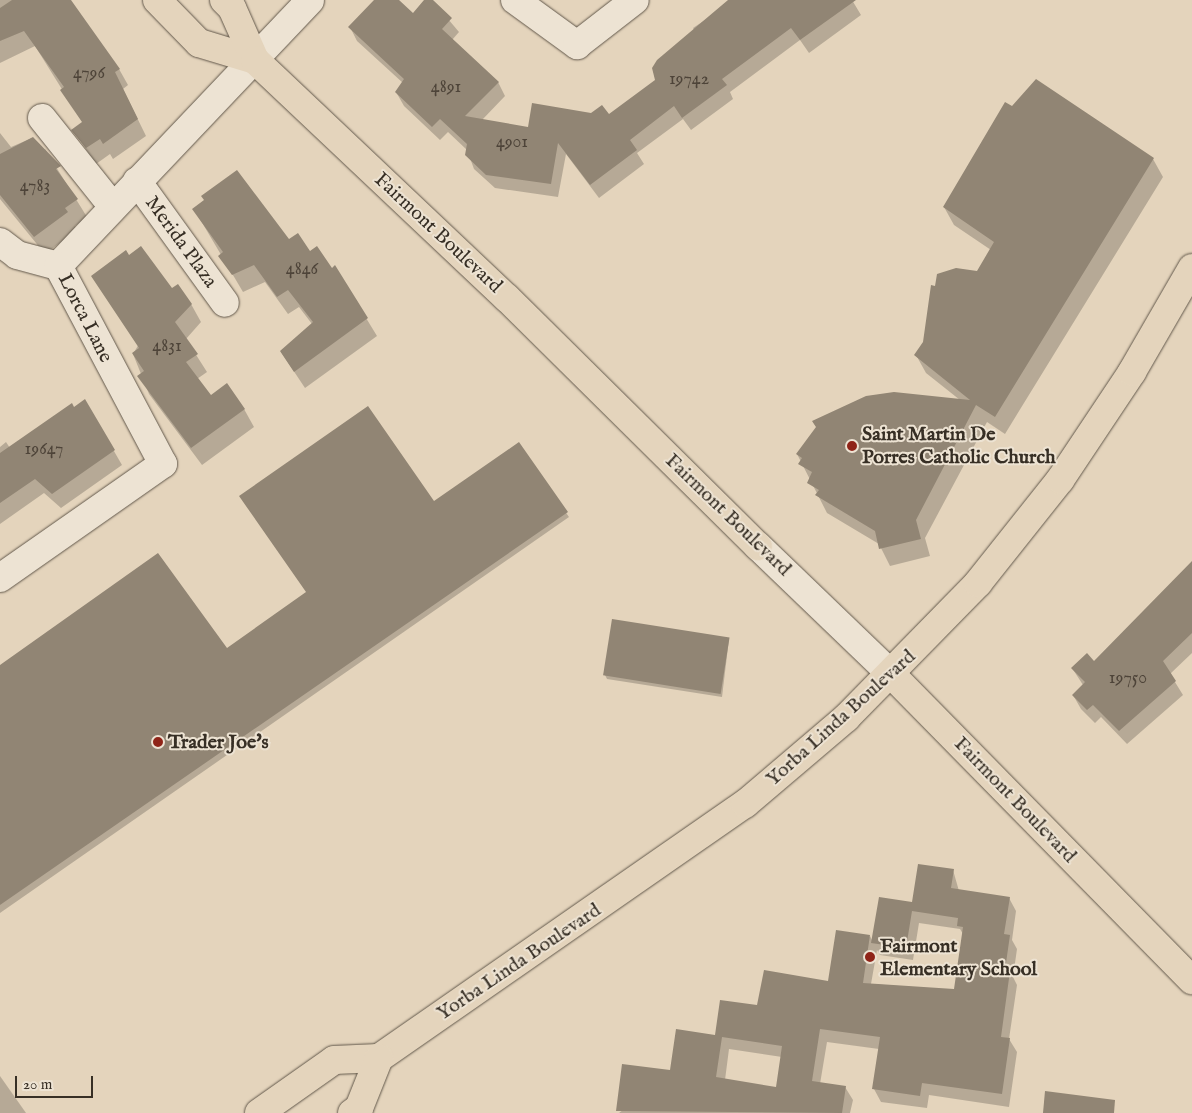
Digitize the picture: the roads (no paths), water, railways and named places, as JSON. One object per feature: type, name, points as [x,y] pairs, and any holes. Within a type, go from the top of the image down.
[{"type":"main road","name":"Fairmont Boulevard","points":[[157,0],[199,43],[255,60]]},
{"type":"main road","name":"Fairmont Boulevard","points":[[224,0],[232,8],[255,60],[507,298],[758,546]]},
{"type":"main road","name":"Yorba Linda Boulevard","points":[[379,1058],[746,804],[892,675],[978,583],[1060,480],[1132,372],[1192,268]]},
{"type":"main road","name":"Fairmont Boulevard","points":[[892,675],[1192,980]]},
{"type":"main road","points":[[259,1113],[334,1060],[379,1058],[359,1108],[352,1113]]},
{"type":"street","name":"Lorca Lane","points":[[0,578],[163,464],[58,266],[310,0]]},
{"type":"street","points":[[515,0],[577,45],[635,0]]},
{"type":"street","points":[[42,118],[113,207]]},
{"type":"street","name":"Merida Plaza","points":[[137,181],[225,303]]},
{"type":"street","points":[[0,242],[17,255],[58,266]]},
{"type":"street","name":"Fairmont Boulevard","points":[[758,546],[892,675]]},
{"type":"place","name":"Saint Martin De Porres Catholic Church","points":[[852,446]]},
{"type":"place","name":"Trader Joe's","points":[[158,742]]},
{"type":"place","name":"Fairmont Elementary School","points":[[870,957]]}]
